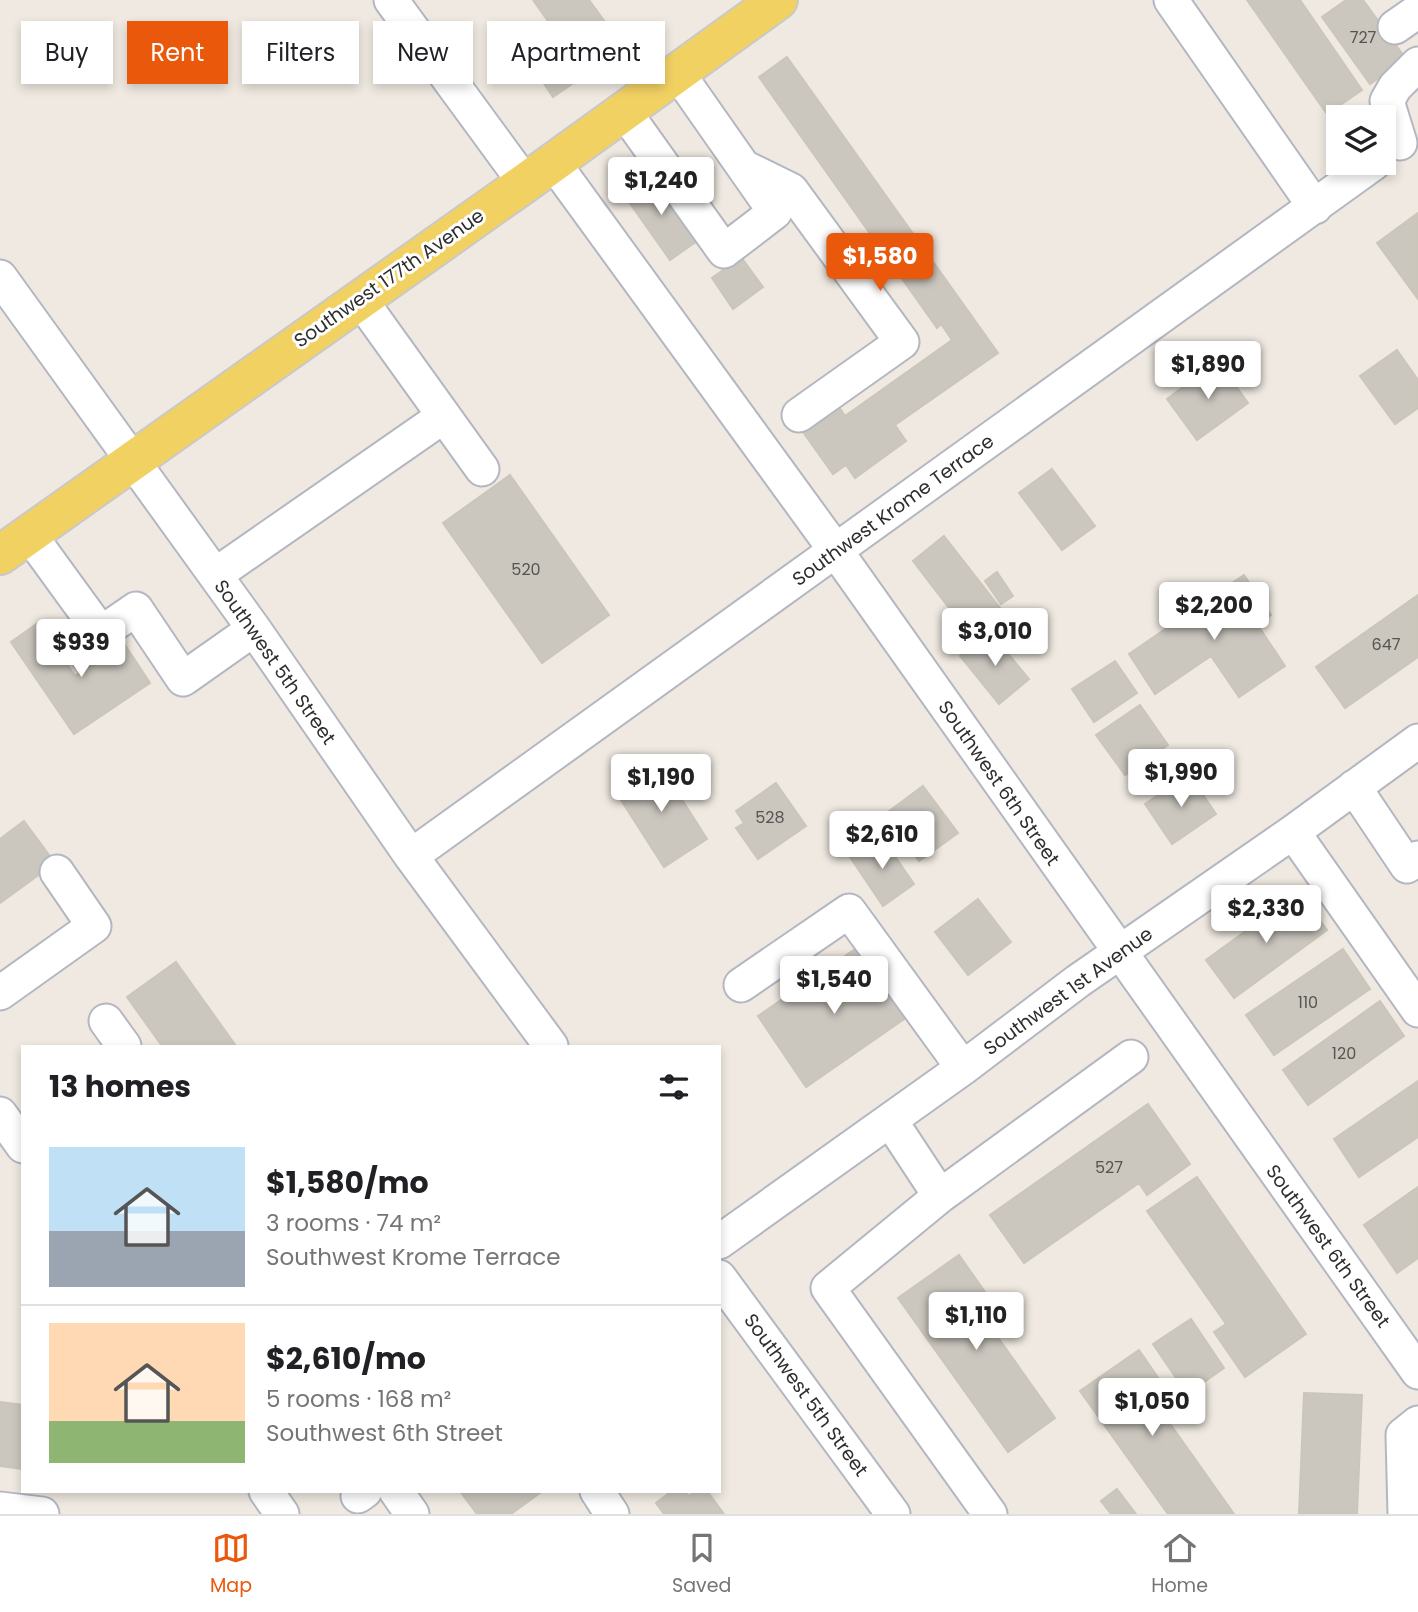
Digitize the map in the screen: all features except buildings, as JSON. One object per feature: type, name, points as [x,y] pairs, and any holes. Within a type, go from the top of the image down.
[{"type":"main road","name":"Southwest 177th Avenue","points":[[14,544],[539,173],[677,72],[757,6]]},
{"type":"street","name":"Southwest 6th Street","points":[[391,0],[539,173],[836,551],[1418,1372]]},
{"type":"street","points":[[1171,0],[1315,207]]},
{"type":"street","points":[[1387,105],[1395,87],[1418,64]]},
{"type":"street","points":[[624,111],[724,251],[775,212],[677,72]]},
{"type":"street","points":[[744,168],[791,190],[902,342],[799,415]]},
{"type":"street","name":"Southwest Krome Terrace","points":[[411,856],[1358,175]]},
{"type":"street","name":"Southwest 5th Street","points":[[0,277],[254,629],[411,856],[550,1045]]},
{"type":"street","points":[[360,299],[482,468]]},
{"type":"street","points":[[215,575],[444,416]]},
{"type":"street","points":[[14,544],[101,633],[136,609],[183,678],[254,629]]},
{"type":"street","name":"Southwest 1st Avenue","points":[[721,1241],[1418,741]]},
{"type":"street","points":[[1354,788],[1414,869]]},
{"type":"street","points":[[1293,832],[1418,1010]]},
{"type":"street","points":[[0,993],[94,926],[57,873]]},
{"type":"street","points":[[741,985],[849,911],[963,1068]]},
{"type":"street","points":[[990,1514],[828,1288],[940,1196],[1131,1057]]},
{"type":"street","points":[[0,1114],[21,1143]]},
{"type":"street","points":[[890,1120],[940,1196]]},
{"type":"street","name":"Southwest 5th Street","points":[[721,1280],[893,1514]]},
{"type":"street","points":[[1405,1514],[1403,1435],[1418,1423]]},
{"type":"street","points":[[267,1493],[282,1514]]},
{"type":"street","points":[[398,1493],[412,1514]]},
{"type":"street","points":[[598,1493],[612,1514]]},
{"type":"street","points":[[0,1509],[43,1514]]}]
